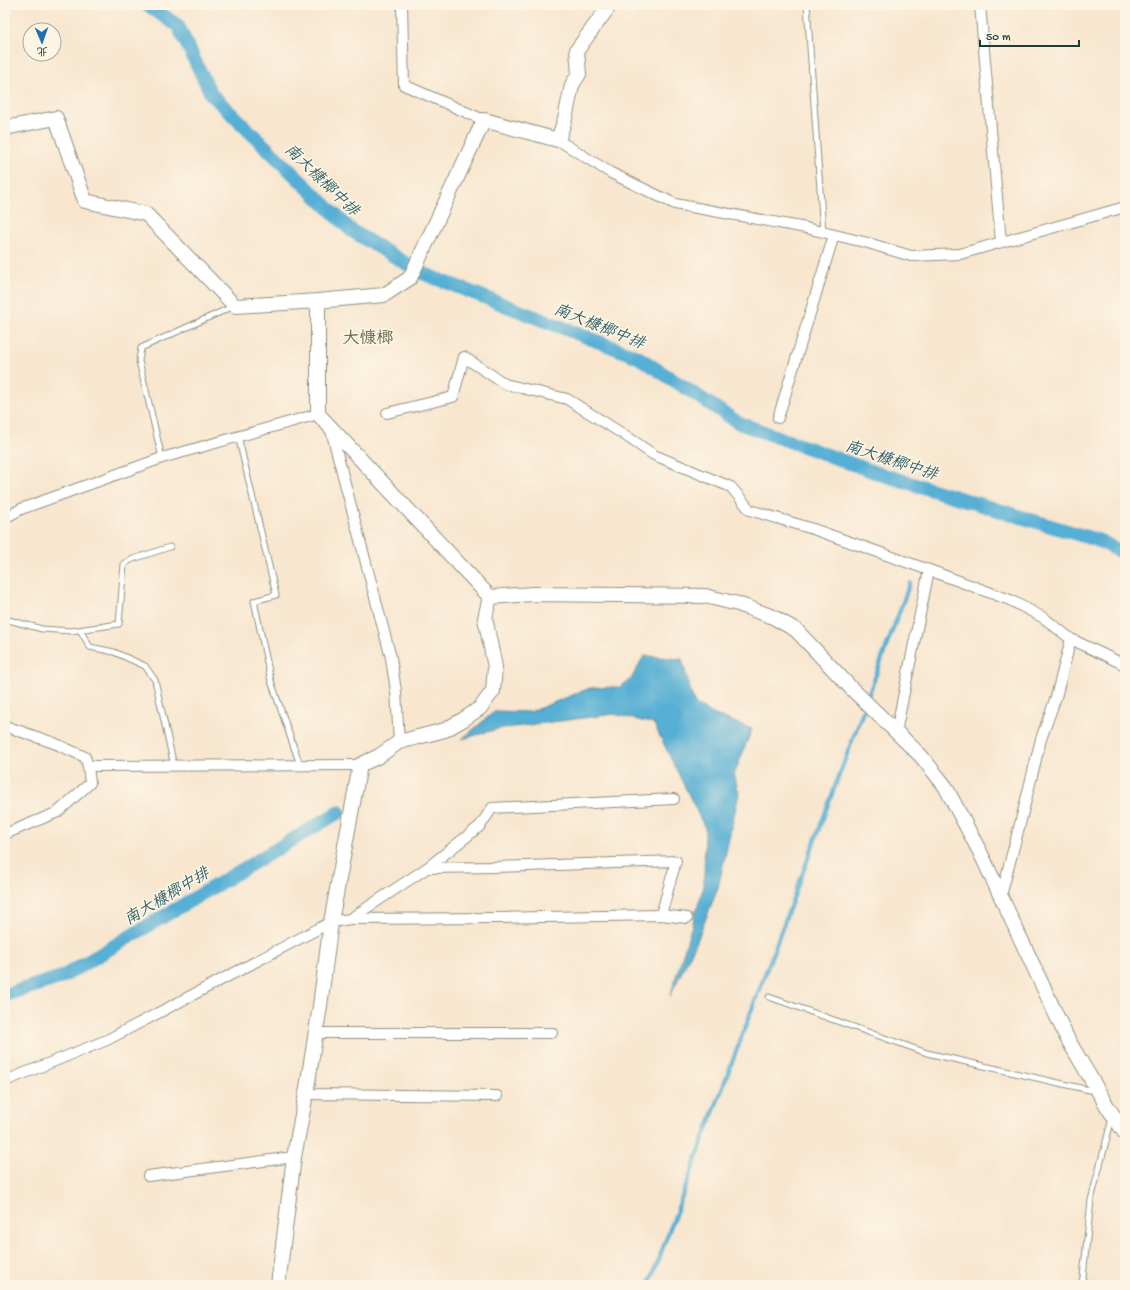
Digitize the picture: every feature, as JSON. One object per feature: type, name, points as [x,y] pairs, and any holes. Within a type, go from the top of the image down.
[{"type":"street","points":[[402,5],[404,85],[484,120],[558,140],[611,173],[675,204],[806,228],[911,256],[960,254],[1125,206]]},
{"type":"street","points":[[558,140],[565,119],[572,85],[579,74],[577,50],[610,5]]},
{"type":"street","points":[[980,5],[1001,242]]},
{"type":"street","points":[[5,128],[56,118],[85,201],[146,214],[235,306],[384,295],[410,278],[484,120]]},
{"type":"street","points":[[778,418],[834,235]]},
{"type":"street","points":[[318,301],[318,414],[490,597]]},
{"type":"street","points":[[388,413],[453,398],[464,357],[505,384],[567,399],[626,436],[654,456],[731,487],[750,510],[813,529],[1010,600],[1044,618],[1071,639],[1125,665]]},
{"type":"street","points":[[5,518],[21,509],[162,458],[318,414]]},
{"type":"street","points":[[331,428],[391,658],[396,691],[399,742]]},
{"type":"street","points":[[896,732],[929,570]]},
{"type":"street","points":[[490,597],[533,594],[705,596],[738,604],[773,617],[796,630],[852,689],[921,756],[945,786],[981,854],[1067,1038],[1098,1092],[1125,1133]]},
{"type":"street","points":[[88,766],[360,765],[379,756],[399,742],[445,730],[480,708],[494,691],[496,667],[485,618],[490,597]]},
{"type":"street","points":[[1001,896],[1022,820],[1041,739],[1056,697],[1071,639]]},
{"type":"street","points":[[5,726],[54,743],[85,757],[88,766],[90,783],[58,812],[5,834]]},
{"type":"street","points":[[278,1285],[294,1157],[316,1033],[331,922],[360,765]]},
{"type":"street","points":[[350,919],[427,868],[480,826],[492,808],[674,800]]},
{"type":"street","points":[[427,868],[676,861],[661,915]]},
{"type":"street","points":[[5,1081],[107,1040],[331,922],[350,919],[661,915],[687,918]]},
{"type":"street","points":[[316,1033],[552,1033]]},
{"type":"street","points":[[306,1094],[497,1096]]},
{"type":"street","points":[[148,1176],[294,1157]]},
{"type":"lane","points":[[807,5],[823,232]]},
{"type":"lane","points":[[162,458],[139,361],[141,348],[235,306]]},
{"type":"lane","points":[[238,436],[276,595],[254,601],[271,681],[300,766]]},
{"type":"lane","points":[[5,620],[42,629],[71,631],[119,624],[124,564],[132,559],[170,547]]},
{"type":"lane","points":[[80,630],[90,646],[114,652],[145,666],[155,680],[174,766]]},
{"type":"lane","points":[[769,997],[927,1053],[1098,1092]]},
{"type":"lane","points":[[1081,1285],[1091,1200],[1113,1115]]},
{"type":"water","points":[[644,656],[682,659],[694,703],[713,714],[752,729],[734,775],[739,793],[718,888],[697,941],[670,996],[704,886],[705,828],[654,724],[614,714],[498,729],[462,739],[495,711],[530,712],[590,688],[620,687],[631,679]]},
{"type":"waterway","name":"南大槺榔中排","points":[[148,5],[178,26],[211,94],[352,231],[422,273],[638,357],[739,423],[880,474],[1100,541],[1125,554]]},
{"type":"waterway","points":[[867,699],[910,583]]},
{"type":"waterway","points":[[649,1285],[865,706]]},
{"type":"waterway","name":"南大槺榔中排","points":[[5,995],[62,977],[339,812]]},
{"type":"district","name":"大慷榔","points":[[368,337]]}]
